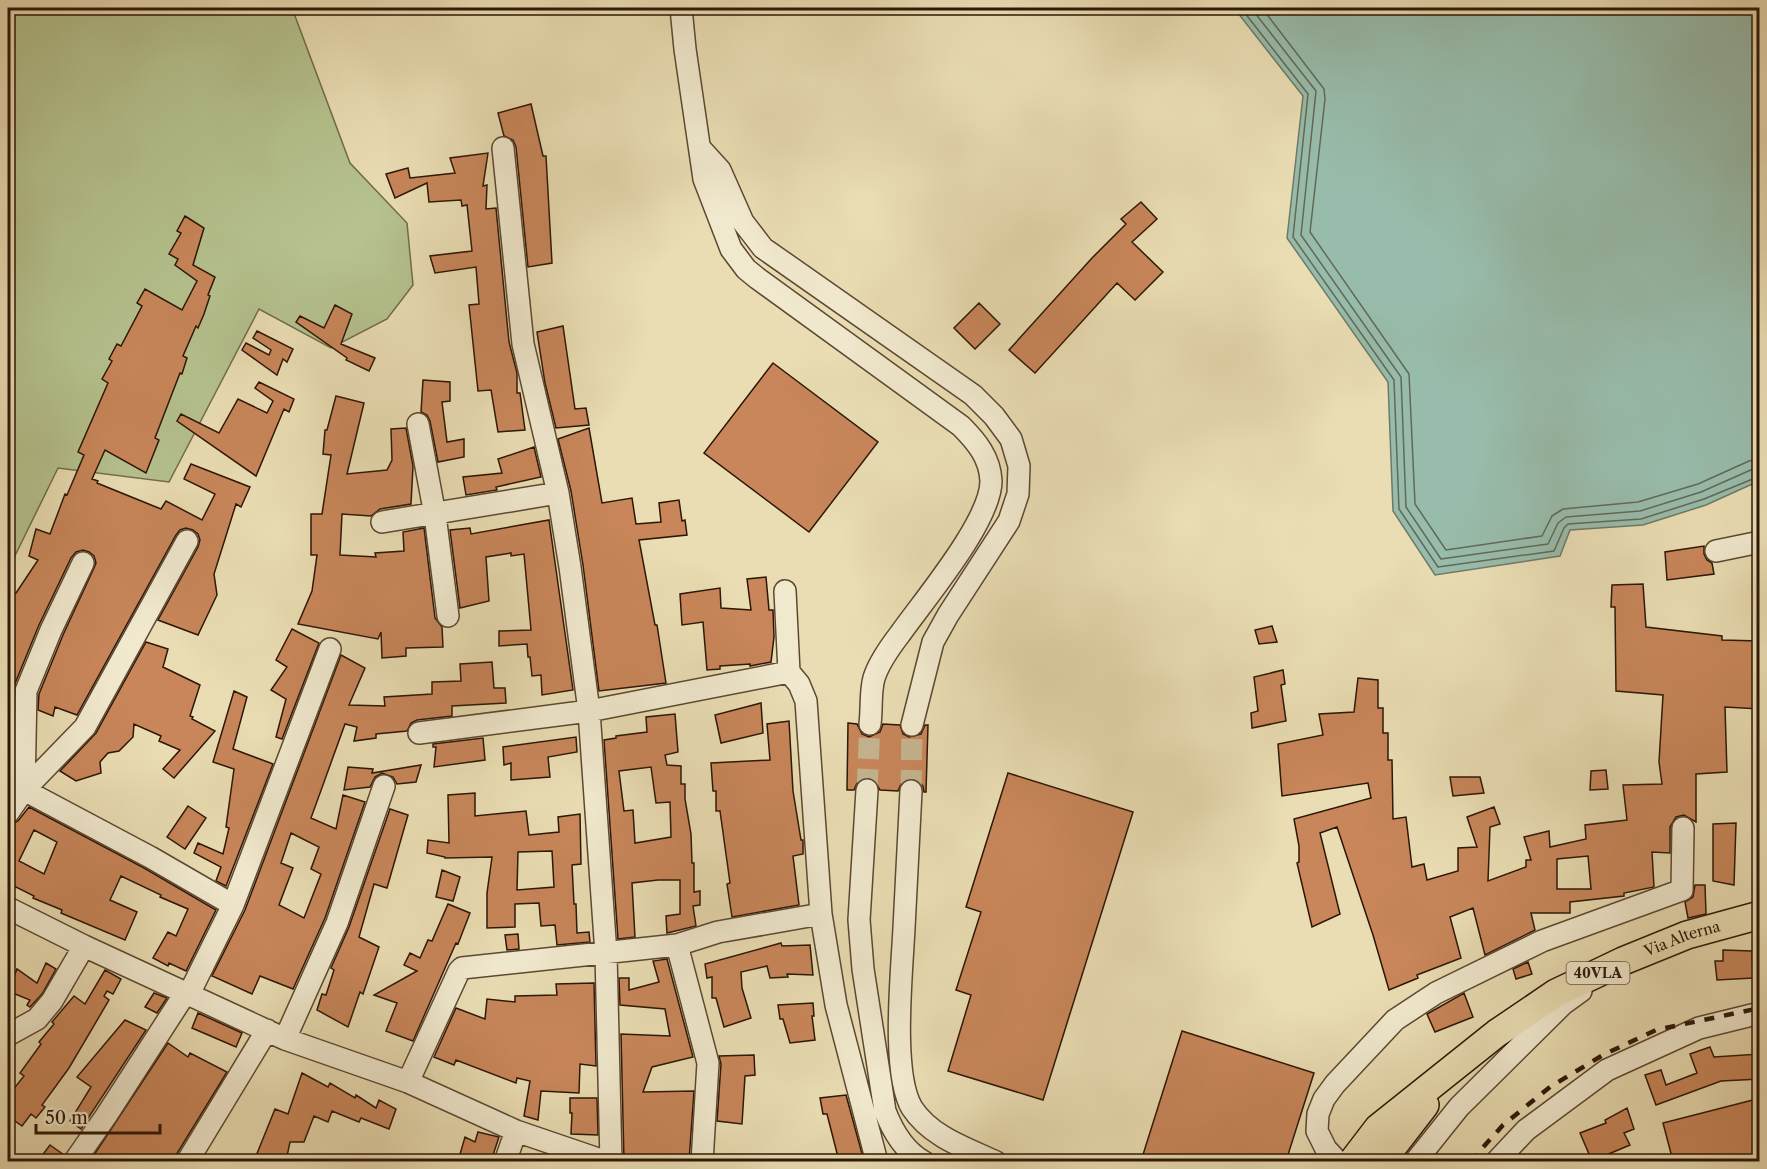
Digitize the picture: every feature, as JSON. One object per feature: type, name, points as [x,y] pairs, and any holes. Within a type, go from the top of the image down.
[{"type":"main road","name":"Via Alterna","points":[[1352,1161],[1378,1128],[1497,1033],[1556,993],[1623,961],[1687,935],[1760,915]]},
{"type":"main road","name":"Via Alterna","points":[[1381,1161],[1456,1066]]},
{"type":"street","points":[[681,8],[704,179],[731,249],[746,269],[961,426],[977,441],[987,460],[991,482],[987,503],[974,531],[886,654],[874,678],[870,724]]},
{"type":"street","points":[[8,908],[84,946],[276,1034],[408,1082],[516,1131],[609,1161],[606,954],[589,711],[558,494],[524,344],[503,148]]},
{"type":"street","points":[[700,148],[720,170],[743,222],[763,248],[973,395],[994,416],[1011,439],[1019,466],[1018,494],[1009,521],[933,642],[912,725]]},
{"type":"street","points":[[418,424],[435,515],[448,616]]},
{"type":"street","points":[[382,522],[558,494]]},
{"type":"street","points":[[8,813],[24,790],[85,727],[187,541]]},
{"type":"street","points":[[1716,551],[1760,542]]},
{"type":"street","points":[[24,790],[26,691],[51,630],[83,563]]},
{"type":"street","points":[[784,591],[789,672],[800,684],[806,701],[821,914],[836,1005],[877,1161]]},
{"type":"street","points":[[74,1161],[188,993],[233,905],[330,649]]},
{"type":"street","points":[[419,733],[589,711],[789,672]]},
{"type":"street","points":[[187,1161],[276,1034],[337,923],[384,786]]},
{"type":"street","points":[[24,790],[150,857],[233,905]]},
{"type":"street","points":[[867,790],[859,920],[863,969],[883,1100],[892,1131],[924,1161]]},
{"type":"street","points":[[911,791],[900,1007],[902,1076],[905,1092],[912,1109],[926,1125],[945,1139],[996,1161]]},
{"type":"street","points":[[1338,1161],[1326,1149],[1317,1131],[1318,1114],[1324,1099],[1335,1084],[1395,1020],[1436,993],[1542,941],[1682,890],[1683,828]]},
{"type":"street","points":[[408,1082],[459,970],[462,968],[677,945],[718,932],[821,914]]},
{"type":"street","points":[[677,945],[708,1063],[702,1161]]},
{"type":"street","points":[[8,1035],[37,1019],[52,1001],[84,946]]},
{"type":"street","points":[[1415,1161],[1459,1107],[1563,1004],[1623,961]]},
{"type":"street","points":[[1496,1161],[1526,1130],[1607,1070],[1698,1028],[1760,1013]]},
{"type":"street","points":[[505,1161],[516,1131]]},
{"type":"green space","points":[[8,8],[292,8],[350,163],[407,223],[413,285],[387,319],[331,348],[259,309],[169,482],[58,468],[8,570]]},
{"type":"water","points":[[1234,8],[1759,8],[1759,481],[1706,505],[1643,525],[1570,530],[1560,556],[1435,575],[1393,511],[1388,382],[1287,238],[1303,96]]},
{"type":"building","points":[[531,104],[543,156],[546,156],[552,263],[528,267],[516,147],[513,140],[504,136],[498,113]]},
{"type":"building","points":[[488,153],[483,186],[487,185],[486,209],[496,208],[509,342],[517,373],[517,393],[520,393],[525,430],[498,432],[491,390],[478,391],[469,305],[479,304],[476,267],[435,273],[430,256],[472,251],[467,205],[462,206],[461,200],[429,202],[427,183],[395,198],[386,174],[408,168],[410,178],[455,173],[450,158]]},
{"type":"building","points":[[1141,202],[1157,219],[1132,242],[1163,272],[1135,300],[1117,283],[1035,373],[1009,350],[1126,224],[1121,219]]},
{"type":"building","points":[[185,216],[204,228],[193,265],[215,277],[204,314],[183,356],[187,358],[182,374],[180,373],[155,438],[159,440],[146,473],[105,450],[92,479],[161,509],[166,501],[202,520],[215,494],[184,479],[191,464],[250,487],[241,507],[236,504],[214,574],[217,595],[198,635],[158,620],[198,547],[200,540],[198,534],[186,528],[180,530],[176,535],[77,715],[55,707],[53,716],[38,710],[39,694],[96,563],[94,556],[83,550],[76,552],[71,558],[39,625],[14,686],[13,699],[8,697],[8,599],[11,591],[16,593],[38,560],[29,556],[36,529],[50,534],[65,494],[67,495],[84,455],[78,452],[108,383],[102,379],[112,361],[109,359],[117,344],[121,346],[142,306],[137,303],[145,289],[182,310],[197,281],[175,265],[178,259],[169,254],[181,233],[177,231]]},
{"type":"building","points":[[979,303],[1000,324],[975,349],[954,328]]},
{"type":"building","points":[[335,305],[352,314],[341,344],[375,358],[369,371],[346,360],[347,358],[296,322],[300,316],[324,328]]},
{"type":"building","points":[[563,326],[575,409],[586,408],[589,425],[556,428],[545,383],[537,332]]},
{"type":"building","points":[[257,331],[293,349],[287,362],[283,359],[277,375],[242,350],[246,343],[269,355],[271,350],[253,338]]},
{"type":"building","points":[[773,363],[878,442],[809,532],[704,453]]},
{"type":"building","points":[[423,380],[450,382],[450,401],[442,402],[447,442],[464,439],[464,457],[438,462],[430,421],[427,415],[421,412]]},
{"type":"building","points":[[259,382],[294,399],[289,412],[284,409],[256,476],[177,421],[181,414],[219,433],[238,399],[267,413],[273,401],[255,388]]},
{"type":"building","points":[[336,396],[364,403],[347,474],[387,470],[392,460],[391,429],[406,428],[413,466],[411,504],[380,509],[371,516],[342,514],[340,555],[376,557],[375,553],[404,551],[403,532],[424,528],[435,618],[442,627],[443,647],[406,648],[406,656],[382,658],[381,632],[378,639],[298,624],[312,591],[317,555],[311,555],[311,514],[322,514],[331,455],[323,454],[325,430],[327,430]]},
{"type":"building","points":[[589,428],[602,503],[632,498],[636,524],[661,522],[659,503],[679,500],[687,535],[639,540],[655,625],[657,625],[666,683],[599,691],[571,491],[558,439]]},
{"type":"building","points":[[534,447],[541,477],[496,487],[497,490],[466,495],[463,477],[502,473],[498,459]]},
{"type":"building","points":[[549,520],[573,690],[542,695],[541,675],[532,676],[527,644],[499,646],[499,631],[531,630],[524,554],[511,556],[511,553],[486,557],[489,601],[460,608],[450,530],[470,528],[471,534]]},
{"type":"building","points":[[1704,546],[1704,554],[1712,563],[1714,574],[1667,580],[1665,552]]},
{"type":"building","points":[[766,577],[769,610],[773,610],[774,637],[771,662],[750,666],[750,664],[720,666],[720,669],[707,670],[703,622],[682,625],[680,594],[720,588],[721,608],[751,610],[747,579]]},
{"type":"building","points":[[1643,584],[1646,627],[1722,636],[1722,640],[1760,641],[1760,709],[1725,707],[1727,772],[1696,774],[1696,822],[1684,815],[1676,817],[1670,827],[1670,853],[1652,852],[1654,887],[1624,893],[1624,896],[1570,902],[1570,913],[1531,913],[1535,930],[1485,955],[1473,908],[1450,917],[1461,958],[1417,975],[1418,978],[1389,990],[1337,827],[1320,833],[1340,914],[1312,927],[1297,863],[1299,862],[1299,846],[1294,819],[1371,798],[1368,783],[1282,796],[1278,744],[1323,735],[1319,714],[1354,712],[1358,678],[1378,680],[1378,708],[1383,708],[1383,733],[1388,733],[1388,760],[1392,760],[1393,819],[1406,817],[1412,867],[1424,864],[1427,880],[1458,871],[1458,848],[1477,847],[1467,817],[1494,807],[1500,824],[1490,827],[1488,881],[1526,867],[1526,860],[1531,860],[1524,837],[1549,831],[1550,847],[1586,839],[1585,825],[1627,820],[1623,785],[1662,784],[1659,762],[1663,695],[1616,691],[1615,607],[1611,607],[1612,585]],"holes":[[[1588,856],[1591,889],[1557,889],[1557,859]]]},
{"type":"building","points":[[1272,626],[1277,642],[1259,644],[1255,630]]},
{"type":"building","points":[[292,629],[319,643],[282,739],[276,737],[286,699],[271,690],[287,667],[276,660]]},
{"type":"building","points":[[146,642],[168,649],[163,667],[200,685],[190,716],[215,731],[174,778],[163,769],[180,750],[159,741],[161,736],[134,724],[133,737],[119,751],[108,753],[100,762],[101,773],[76,781],[60,771],[96,733]]},
{"type":"building","points":[[341,655],[365,668],[349,705],[385,706],[384,697],[432,694],[432,682],[461,681],[460,664],[492,662],[494,688],[505,688],[506,703],[452,706],[452,716],[417,720],[411,723],[407,731],[376,734],[376,738],[354,741],[357,727],[345,724],[311,818],[336,829],[343,795],[365,802],[325,918],[293,989],[260,976],[252,994],[212,976],[245,910]],"holes":[[[291,833],[319,847],[311,869],[321,874],[304,918],[279,905],[293,868],[281,863]]]},
{"type":"building","points":[[1283,670],[1285,684],[1281,685],[1286,721],[1252,728],[1251,713],[1258,711],[1254,677]]},
{"type":"building","points":[[234,691],[247,697],[233,749],[273,764],[226,886],[216,881],[221,867],[194,853],[198,843],[223,854],[229,828],[226,827],[234,769],[213,762]]},
{"type":"building","points":[[761,703],[763,733],[721,743],[715,715]]},
{"type":"building","points":[[675,714],[678,752],[665,755],[667,765],[681,766],[681,784],[685,784],[692,863],[694,863],[694,892],[700,891],[700,905],[693,906],[696,926],[667,933],[666,916],[680,914],[680,880],[632,883],[635,937],[618,939],[604,740],[647,732],[646,717]],"holes":[[[651,767],[656,803],[670,802],[671,837],[635,843],[633,810],[624,811],[619,771]]]},
{"type":"building","points":[[789,721],[793,791],[801,840],[803,840],[803,854],[793,856],[799,905],[732,917],[727,884],[730,883],[720,811],[716,811],[716,791],[713,791],[711,763],[770,760],[767,724]]},
{"type":"building","points":[[848,723],[857,724],[862,734],[869,737],[880,732],[883,724],[900,725],[903,734],[909,737],[921,734],[925,725],[928,725],[926,792],[918,781],[911,778],[901,784],[898,791],[880,790],[874,780],[867,777],[857,783],[854,790],[847,790]]},
{"type":"building","points":[[576,737],[577,752],[548,757],[550,777],[511,780],[511,763],[504,765],[503,747]]},
{"type":"building","points":[[483,738],[485,760],[434,767],[436,747],[433,747],[433,744]]},
{"type":"building","points":[[421,765],[416,782],[397,784],[393,777],[382,773],[375,777],[370,787],[344,790],[348,767],[373,769],[372,773]]},
{"type":"building","points":[[1606,770],[1608,789],[1590,790],[1591,771]]},
{"type":"building","points":[[1008,773],[1133,812],[1043,1100],[948,1071],[971,995],[956,990],[981,912],[966,907]]},
{"type":"building","points":[[1450,777],[1480,777],[1484,793],[1453,796]]},
{"type":"building","points":[[475,793],[475,816],[526,811],[529,835],[559,832],[558,817],[580,814],[581,864],[572,865],[574,904],[576,904],[577,933],[589,932],[590,942],[557,945],[555,925],[541,926],[539,903],[515,904],[515,927],[487,928],[487,893],[492,857],[445,858],[427,853],[428,840],[449,843],[448,795]],"holes":[[[552,851],[554,887],[517,890],[518,852]]]},
{"type":"building","points":[[188,806],[206,818],[185,849],[167,837]]},
{"type":"building","points":[[29,807],[144,868],[216,910],[186,971],[169,963],[168,966],[153,958],[168,932],[176,936],[188,909],[160,897],[161,895],[121,876],[110,900],[137,912],[125,940],[61,913],[62,910],[33,898],[34,896],[8,883],[8,826],[18,821]],"holes":[[[34,830],[57,842],[44,874],[19,861]]]},
{"type":"building","points":[[390,809],[408,815],[387,888],[374,884],[359,937],[379,947],[363,994],[360,992],[348,1027],[317,1010],[322,994],[326,995],[334,970],[331,968],[349,927]]},
{"type":"building","points":[[1736,823],[1734,885],[1713,881],[1713,824]]},
{"type":"building","points":[[442,870],[460,877],[453,901],[436,897]]},
{"type":"building","points":[[1695,885],[1705,885],[1706,914],[1688,918],[1685,902],[1693,897]]},
{"type":"building","points":[[448,904],[470,913],[413,1041],[386,1031],[397,1003],[374,995],[417,971],[404,965],[410,953],[420,958],[428,940],[432,941]]},
{"type":"building","points":[[518,934],[519,949],[507,950],[505,935]]},
{"type":"building","points":[[781,943],[782,946],[810,945],[813,975],[787,974],[788,977],[770,978],[767,966],[741,972],[742,988],[751,1018],[724,1027],[716,998],[712,998],[712,977],[707,978],[705,964]]},
{"type":"building","points":[[1723,950],[1752,951],[1753,978],[1717,980],[1715,961],[1723,961]]},
{"type":"building","points":[[667,959],[693,1057],[652,1067],[643,1092],[694,1091],[689,1161],[624,1161],[621,1034],[670,1036],[665,1009],[620,1005],[619,978],[629,978],[629,990],[659,982],[653,961]]},
{"type":"building","points":[[1528,962],[1532,974],[1516,979],[1513,969]]},
{"type":"building","points":[[46,963],[56,969],[42,994],[30,1007],[27,1005],[30,1000],[8,991],[17,969],[37,983]]},
{"type":"building","points":[[105,970],[121,979],[113,994],[107,991],[104,996],[109,1000],[69,1068],[42,1105],[45,1107],[36,1118],[31,1114],[22,1126],[8,1116],[8,1096],[24,1076],[20,1073],[41,1044],[39,1042],[54,1024],[52,1022],[74,996],[85,1004]]},
{"type":"building","points":[[594,983],[596,1066],[580,1064],[579,1093],[541,1091],[538,1120],[524,1116],[530,1081],[517,1078],[516,1083],[456,1060],[454,1065],[434,1057],[456,1008],[485,1019],[487,999],[515,1002],[515,996],[557,995],[556,984]]},
{"type":"building","points":[[154,993],[167,998],[157,1013],[145,1007]]},
{"type":"building","points":[[1464,993],[1473,1017],[1435,1032],[1427,1014]]},
{"type":"building","points":[[813,1003],[815,1040],[790,1043],[783,1019],[780,1019],[778,1005]]},
{"type":"building","points":[[198,1013],[242,1033],[236,1047],[192,1028]]},
{"type":"building","points":[[125,1020],[146,1030],[81,1129],[70,1121],[91,1087],[77,1077]]},
{"type":"building","points":[[1182,1031],[1314,1073],[1286,1161],[1141,1161]]},
{"type":"building","points":[[168,1043],[188,1057],[190,1053],[227,1072],[174,1161],[90,1161]]},
{"type":"building","points":[[1710,1047],[1714,1057],[1760,1054],[1760,1079],[1721,1081],[1656,1105],[1645,1075],[1661,1070],[1666,1085],[1697,1073],[1690,1054]]},
{"type":"building","points":[[754,1055],[755,1075],[745,1076],[742,1124],[717,1121],[721,1064],[719,1056]]},
{"type":"building","points":[[302,1073],[328,1087],[330,1083],[355,1098],[356,1095],[376,1108],[379,1100],[396,1109],[389,1129],[361,1118],[359,1122],[332,1111],[328,1122],[314,1116],[304,1142],[290,1142],[286,1161],[254,1161],[275,1109],[288,1114]]},
{"type":"building","points":[[846,1095],[864,1161],[839,1161],[827,1114],[823,1114],[820,1098]]},
{"type":"building","points":[[570,1098],[597,1098],[598,1135],[571,1134]]},
{"type":"building","points":[[1753,1100],[1760,1125],[1760,1140],[1753,1141],[1758,1161],[1673,1161],[1663,1123]]},
{"type":"building","points":[[1627,1108],[1634,1129],[1624,1133],[1630,1145],[1592,1161],[1580,1133],[1606,1123],[1605,1120]]},
{"type":"building","points":[[478,1132],[499,1137],[491,1161],[458,1161],[465,1137],[475,1142]]},
{"type":"building","points":[[50,1145],[64,1155],[61,1161],[38,1161]]},
{"type":"tunnel","points":[[867,790],[870,724]]},
{"type":"tunnel","points":[[911,791],[912,725]]},
{"type":"railway","points":[[1470,1162],[1503,1125],[1550,1087],[1603,1055],[1656,1030],[1760,1008]]}]
